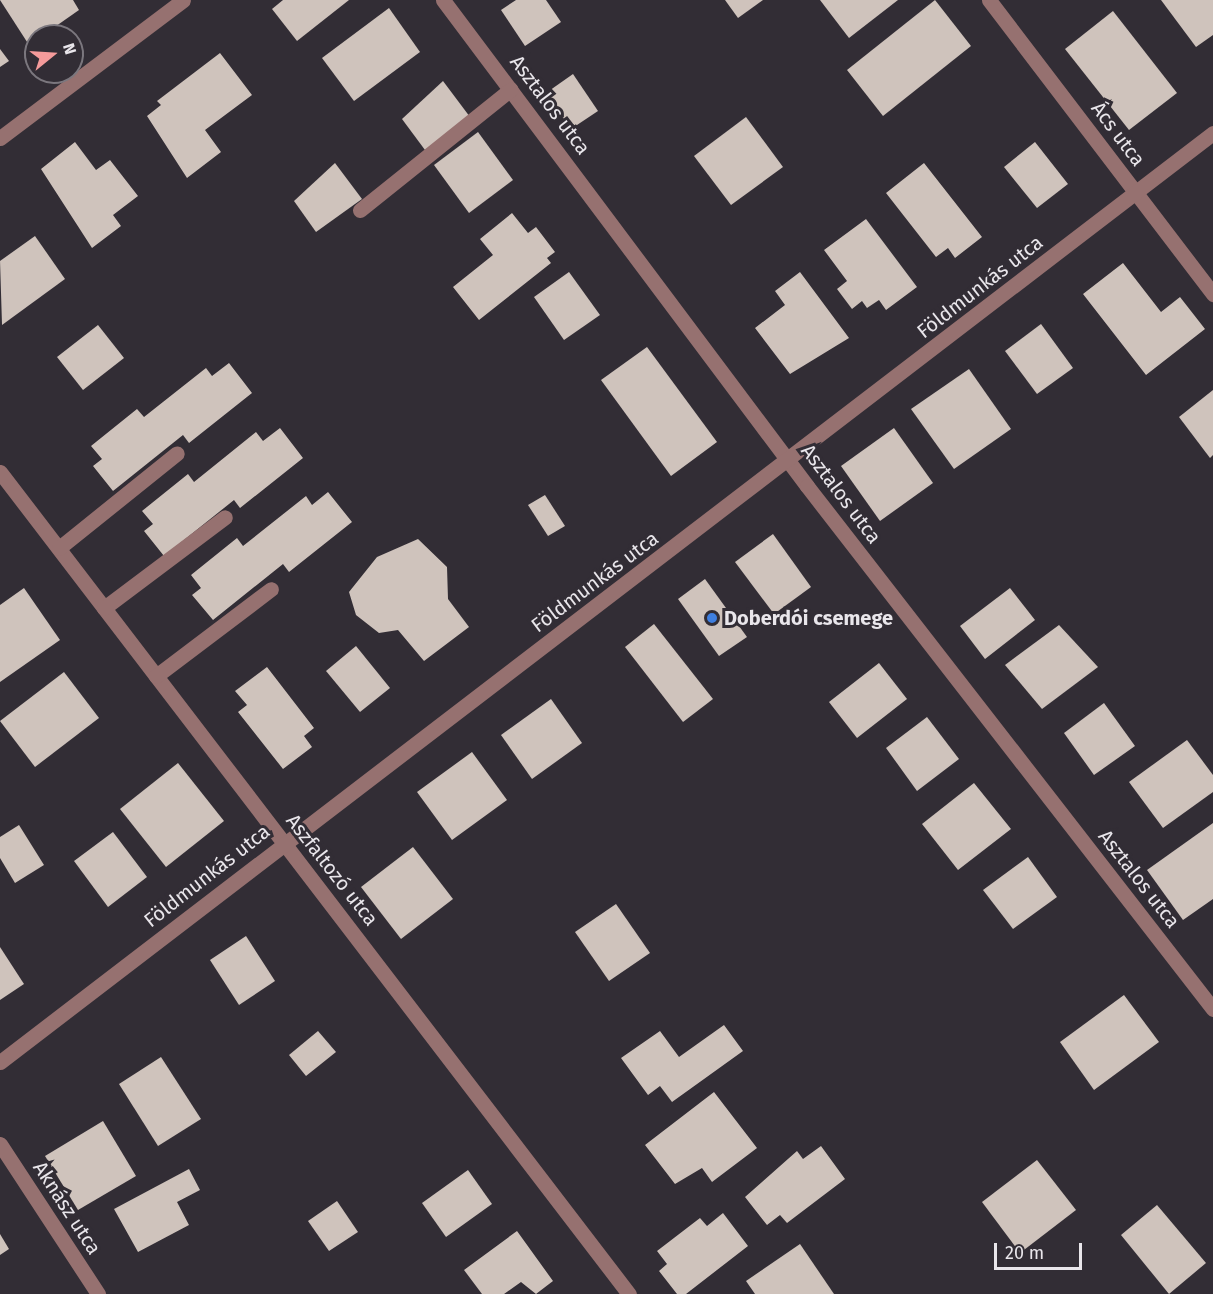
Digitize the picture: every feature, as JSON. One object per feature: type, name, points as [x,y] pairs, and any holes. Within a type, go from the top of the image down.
[{"type":"street","points":[[0,138],[183,0]]},
{"type":"street","name":"Asztalos utca","points":[[443,0],[790,461],[1213,1009]]},
{"type":"street","name":"Ács utca","points":[[989,0],[1213,294]]},
{"type":"street","points":[[360,210],[511,89]]},
{"type":"street","name":"Földmunkás utca","points":[[0,1062],[285,842],[790,461],[1213,133]]},
{"type":"street","points":[[58,548],[177,453]]},
{"type":"street","name":"Aszfaltozó utca","points":[[0,472],[629,1294]]},
{"type":"street","points":[[104,608],[225,517]]},
{"type":"street","points":[[156,676],[271,589]]},
{"type":"street","name":"Aknász utca","points":[[0,1144],[98,1294]]},
{"type":"building","points":[[0,0],[73,0],[79,10],[59,24],[24,24],[24,37]]},
{"type":"building","points":[[283,0],[349,0],[297,41],[272,9]]},
{"type":"building","points":[[516,0],[546,0],[561,22],[525,46],[501,10]]},
{"type":"building","points":[[725,0],[763,0],[738,18]]},
{"type":"building","points":[[820,0],[898,0],[849,38]]},
{"type":"building","points":[[935,0],[971,46],[883,116],[847,70]]},
{"type":"building","points":[[1161,0],[1213,0],[1213,35],[1196,47]]},
{"type":"building","points":[[389,8],[420,52],[354,101],[322,58]]},
{"type":"building","points":[[1113,11],[1177,93],[1129,130],[1065,49]]},
{"type":"building","points":[[0,49],[9,61],[0,67]]},
{"type":"building","points":[[220,53],[252,95],[205,130],[221,152],[187,178],[147,116],[161,105],[157,101]]},
{"type":"building","points":[[573,74],[598,111],[571,129],[546,93]]},
{"type":"building","points":[[443,81],[470,117],[425,150],[402,119]]},
{"type":"building","points":[[746,117],[783,167],[731,205],[694,156]]},
{"type":"building","points":[[478,132],[513,180],[469,213],[434,165]]},
{"type":"building","points":[[75,142],[96,170],[110,160],[138,196],[113,215],[121,226],[92,248],[41,169]]},
{"type":"building","points":[[1035,142],[1068,184],[1037,208],[1004,167]]},
{"type":"building","points":[[335,163],[362,199],[316,232],[294,201]]},
{"type":"building","points":[[924,163],[982,237],[955,258],[948,248],[936,257],[886,193]]},
{"type":"building","points":[[512,213],[528,233],[536,227],[555,252],[547,258],[551,263],[479,320],[453,287],[493,255],[480,239]]},
{"type":"building","points":[[866,219],[917,287],[886,310],[879,300],[867,308],[862,301],[852,309],[837,289],[847,281],[824,250]]},
{"type":"building","points":[[35,236],[65,279],[2,325],[0,261]]},
{"type":"building","points":[[1123,263],[1161,312],[1180,297],[1205,329],[1146,375],[1083,294]]},
{"type":"building","points":[[569,272],[600,315],[564,340],[534,297]]},
{"type":"building","points":[[800,272],[849,338],[790,374],[755,328],[785,305],[775,291]]},
{"type":"building","points":[[1041,324],[1073,368],[1037,394],[1005,351]]},
{"type":"building","points":[[98,325],[124,358],[83,390],[57,357]]},
{"type":"building","points":[[647,347],[717,442],[671,476],[601,380]]},
{"type":"building","points":[[229,363],[252,393],[189,443],[183,435],[113,491],[93,466],[102,459],[91,446],[137,409],[144,417],[206,368],[212,376]]},
{"type":"building","points":[[969,369],[1011,429],[954,469],[911,409]]},
{"type":"building","points":[[1213,390],[1213,455],[1210,458],[1179,417]]},
{"type":"building","points":[[280,428],[303,458],[240,508],[234,500],[164,556],[144,531],[153,524],[142,511],[188,474],[194,482],[256,432],[263,441]]},
{"type":"building","points":[[894,428],[933,483],[880,521],[841,466]]},
{"type":"building","points":[[328,492],[352,522],[289,572],[283,564],[213,620],[192,595],[201,588],[191,575],[237,538],[243,546],[306,496],[312,505]]},
{"type":"building","points":[[545,495],[565,526],[548,536],[528,505]]},
{"type":"building","points":[[773,534],[811,587],[774,614],[735,562]]},
{"type":"building","points":[[418,539],[447,567],[448,599],[469,627],[424,661],[398,630],[379,633],[356,615],[349,592],[377,557]]},
{"type":"building","name":"Doberdói csemege","points":[[705,579],[747,637],[719,656],[678,599]]},
{"type":"building","points":[[24,588],[60,640],[0,682],[0,605]]},
{"type":"building","points":[[1010,588],[1035,620],[985,659],[960,626]]},
{"type":"building","points":[[654,624],[713,699],[683,722],[625,647]]},
{"type":"building","points":[[1059,625],[1098,667],[1042,709],[1005,665]]},
{"type":"building","points":[[356,646],[390,688],[360,712],[326,671]]},
{"type":"building","points":[[879,663],[907,699],[857,738],[829,702]]},
{"type":"building","points":[[267,667],[314,728],[304,736],[312,747],[283,769],[238,712],[247,705],[235,691]]},
{"type":"building","points":[[64,672],[99,718],[35,767],[0,721]]},
{"type":"building","points":[[551,699],[582,743],[532,779],[501,735]]},
{"type":"building","points":[[1104,703],[1135,746],[1094,775],[1064,733]]},
{"type":"building","points":[[927,717],[959,759],[917,791],[886,748]]},
{"type":"building","points":[[1187,740],[1213,775],[1213,792],[1163,828],[1129,782]]},
{"type":"building","points":[[472,752],[507,800],[452,840],[417,792]]},
{"type":"building","points":[[178,763],[224,821],[166,867],[120,809]]},
{"type":"building","points":[[974,783],[1011,829],[958,870],[922,824]]},
{"type":"building","points":[[1213,823],[1213,899],[1183,920],[1147,870]]},
{"type":"building","points":[[19,825],[44,865],[15,883],[0,858],[0,837]]},
{"type":"building","points":[[113,832],[147,877],[108,907],[74,861]]},
{"type":"building","points":[[413,847],[453,899],[401,939],[361,887]]},
{"type":"building","points":[[1028,857],[1057,897],[1013,929],[983,890]]},
{"type":"building","points":[[616,904],[650,953],[609,981],[575,932]]},
{"type":"building","points":[[246,936],[275,981],[239,1005],[210,960]]},
{"type":"building","points":[[0,947],[24,984],[0,1000]]},
{"type":"building","points":[[1124,995],[1159,1042],[1094,1090],[1060,1042]]},
{"type":"building","points":[[724,1025],[743,1051],[672,1102],[660,1086],[648,1095],[621,1058],[660,1031],[679,1057]]},
{"type":"building","points":[[318,1031],[336,1052],[306,1076],[289,1055]]},
{"type":"building","points":[[161,1057],[201,1119],[158,1146],[119,1084]]},
{"type":"building","points":[[714,1092],[757,1148],[712,1182],[702,1168],[675,1184],[645,1145]]},
{"type":"building","points":[[103,1121],[136,1176],[78,1210],[45,1156]]},
{"type":"building","points":[[821,1146],[845,1179],[787,1223],[780,1215],[767,1225],[745,1197],[797,1151],[803,1159]]},
{"type":"building","points":[[1037,1160],[1076,1210],[1020,1253],[982,1202]]},
{"type":"building","points":[[189,1169],[200,1190],[177,1202],[189,1225],[138,1252],[114,1209]]},
{"type":"building","points":[[468,1170],[492,1204],[446,1237],[422,1203]]},
{"type":"building","points":[[337,1201],[358,1232],[329,1251],[308,1221]]},
{"type":"building","points":[[1157,1205],[1206,1263],[1169,1294],[1121,1235]]},
{"type":"building","points":[[723,1213],[748,1246],[686,1294],[677,1294],[659,1271],[667,1264],[657,1251],[700,1218],[707,1226]]},
{"type":"building","points":[[517,1231],[553,1281],[536,1294],[521,1282],[504,1294],[482,1294],[464,1270]]},
{"type":"building","points":[[0,1234],[9,1249],[0,1255]]},
{"type":"building","points":[[800,1244],[834,1294],[755,1294],[746,1281]]},
{"type":"place","name":"Doberdói csemege","points":[[712,618]]}]
